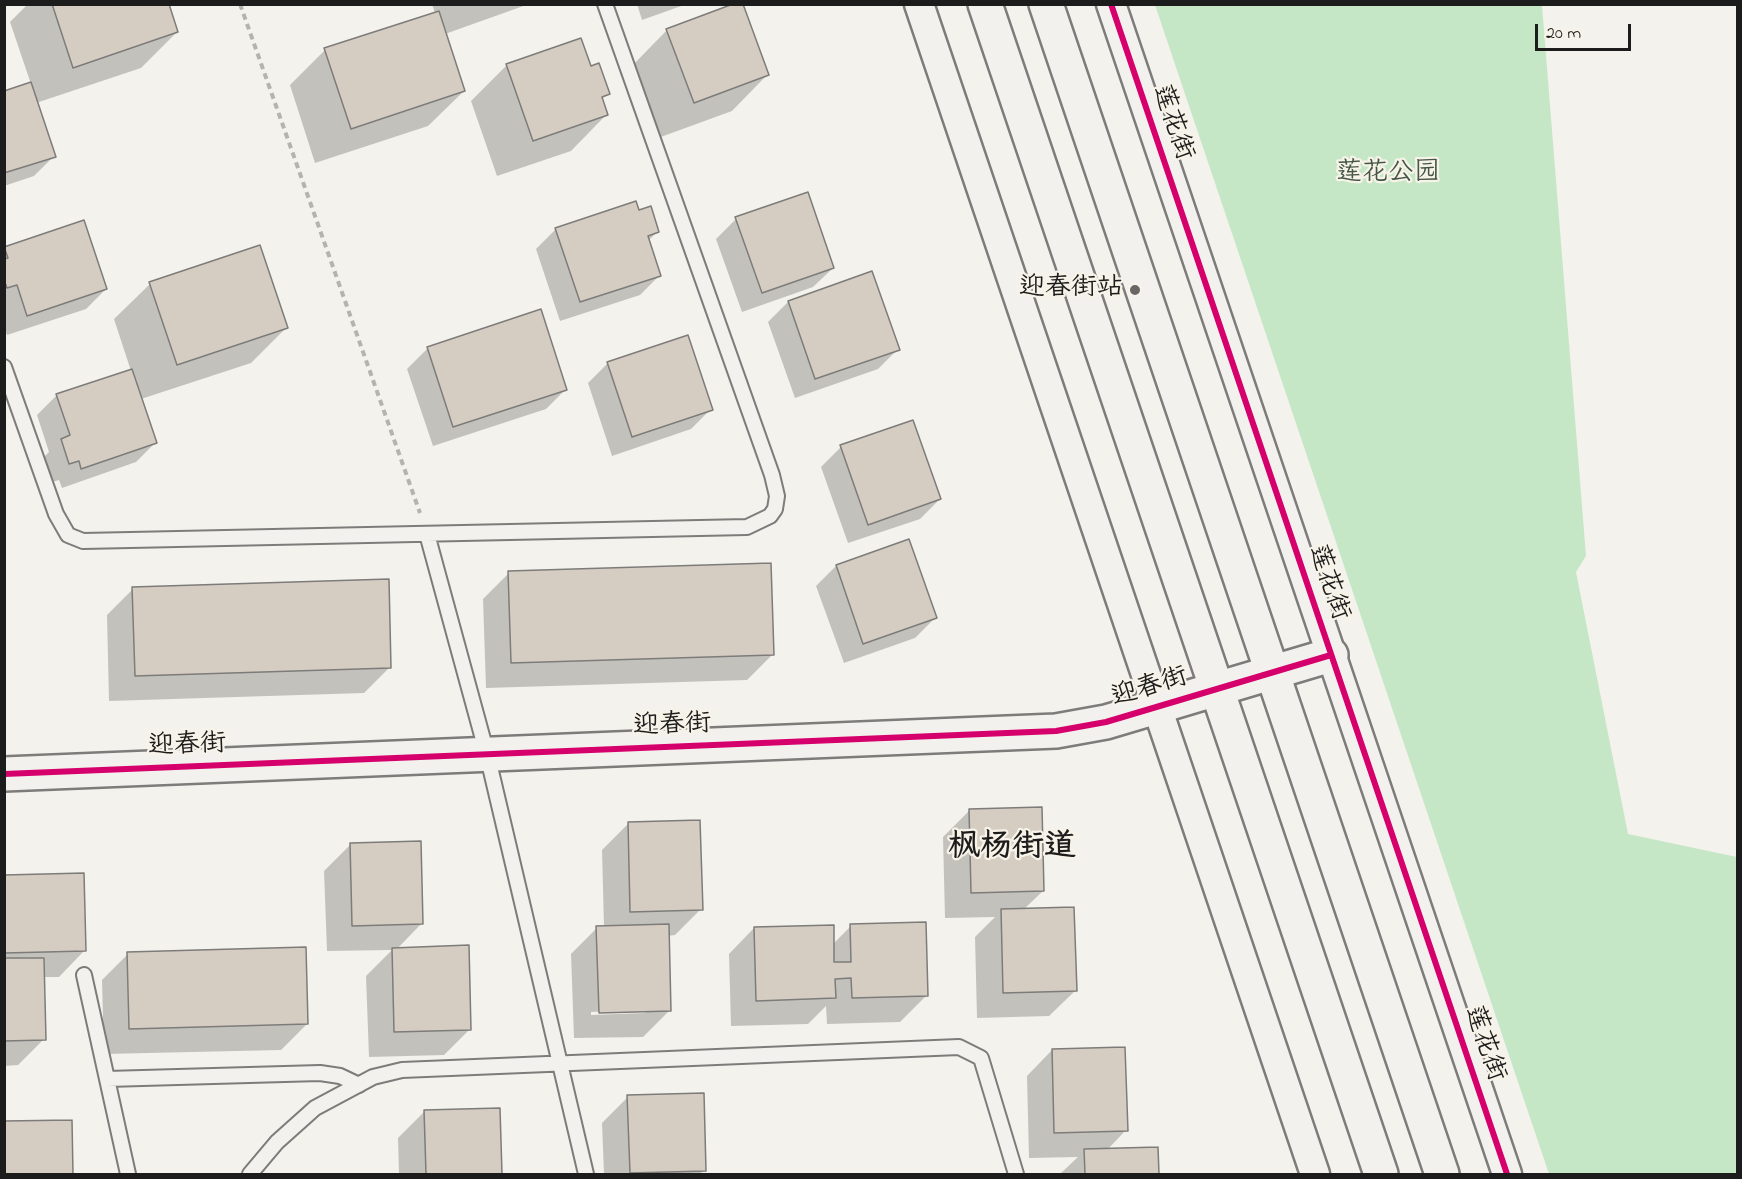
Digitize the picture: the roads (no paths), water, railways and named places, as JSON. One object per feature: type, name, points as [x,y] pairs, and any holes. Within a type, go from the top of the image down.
[{"type":"main road","points":[[984,4],[1381,1174]]},
{"type":"main road","points":[[1046,4],[1442,1174]]},
{"type":"main road","name":"迎春街","points":[[4,774],[1056,731],[1106,722],[1331,655]]},
{"type":"street","points":[[919,4],[1315,1174]]},
{"type":"street","name":"莲花街","points":[[1111,4],[1507,1174]]},
{"type":"lane","points":[[4,367],[56,514],[68,535],[83,541],[747,527],[770,516],[775,508],[777,496],[772,475],[605,4]]},
{"type":"lane","points":[[427,534],[487,754],[586,1174]]},
{"type":"lane","points":[[84,975],[128,1174]]},
{"type":"lane","points":[[250,1174],[277,1142],[315,1108],[373,1077],[402,1070],[959,1047],[981,1058],[1016,1174]]},
{"type":"lane","points":[[107,1079],[320,1073],[340,1076],[359,1085]]},
{"type":"place","name":"迎春街站","points":[[1135,290]]},
{"type":"district","name":"枫杨街道","points":[[1012,850]]},
{"type":"park label","name":"莲花公园","points":[[1388,175]]}]
